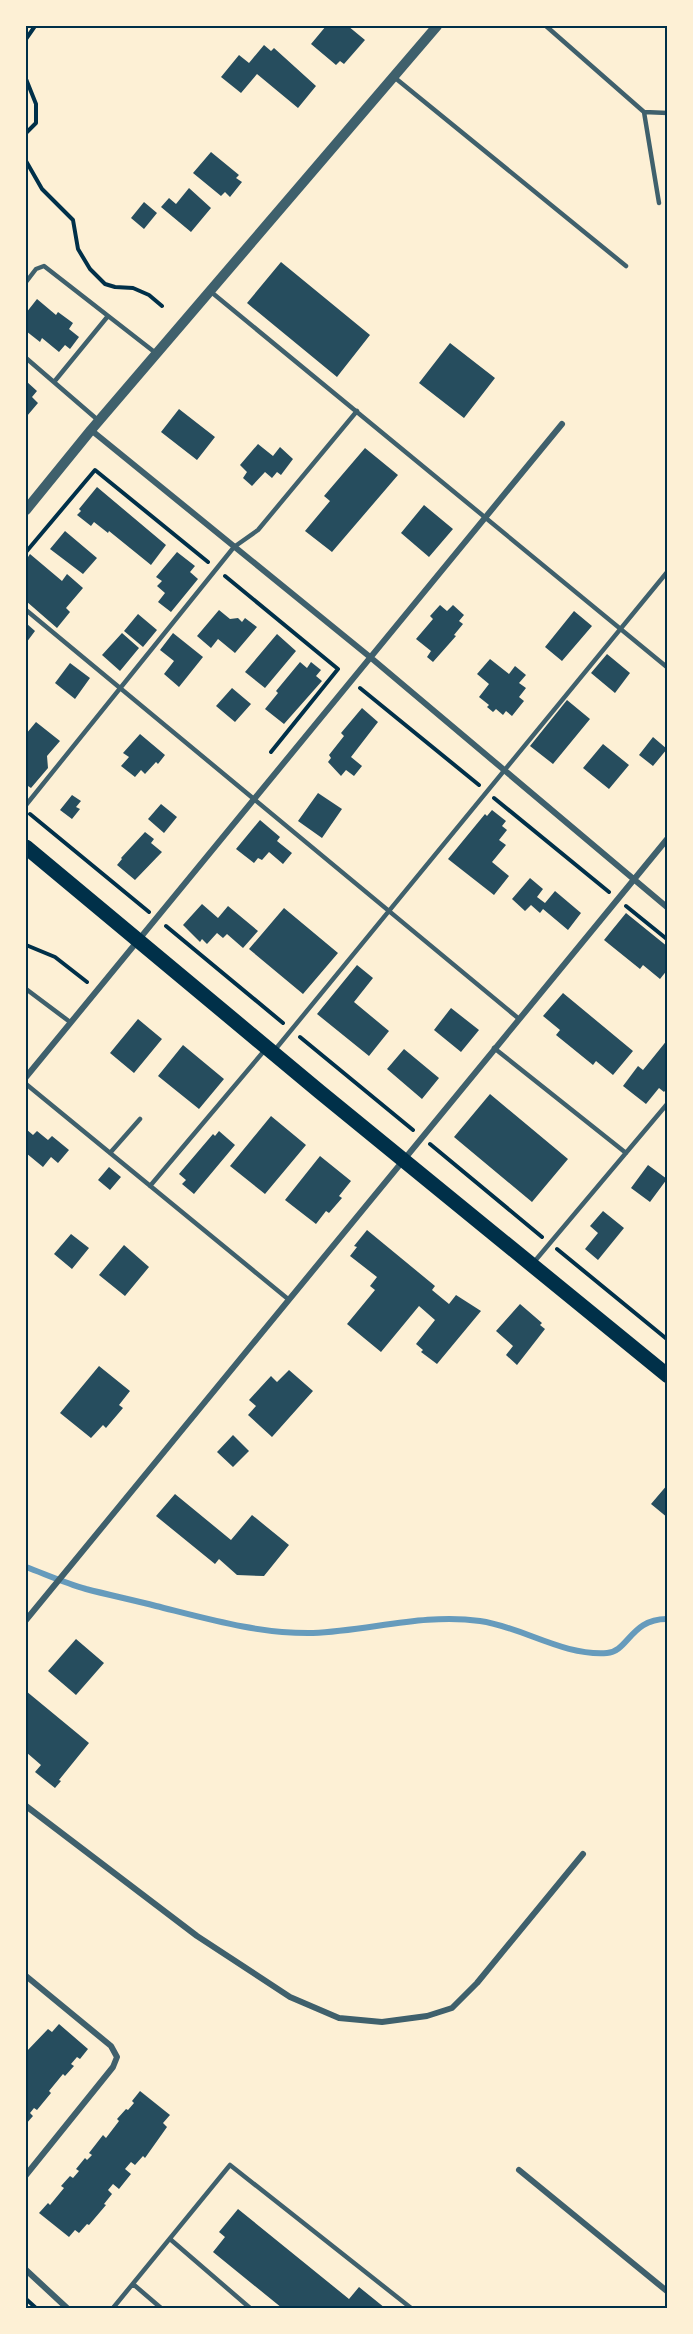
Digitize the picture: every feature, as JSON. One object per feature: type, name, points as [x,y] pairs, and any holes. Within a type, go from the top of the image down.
[{"type":"main road","points":[[26,847],[269,1050],[668,1376]]},
{"type":"street","points":[[26,510],[99,420],[437,26]]},
{"type":"street","points":[[26,1077],[562,424]]},
{"type":"street","points":[[91,430],[370,657],[668,908]]},
{"type":"street","points":[[26,1620],[668,838]]},
{"type":"street","points":[[26,1806],[196,1936],[290,1997],[339,2018],[382,2022],[427,2016],[452,2008],[477,1983],[583,1854]]},
{"type":"street","points":[[26,1976],[111,2046],[117,2057],[113,2067],[26,2175]]},
{"type":"street","points":[[519,2170],[668,2292]]},
{"type":"street","points":[[26,2270],[67,2308]]},
{"type":"lane","points":[[546,26],[644,111],[668,113]]},
{"type":"lane","points":[[394,77],[626,266]]},
{"type":"lane","points":[[644,111],[658,203]]},
{"type":"lane","points":[[26,282],[36,269],[44,266],[156,354]]},
{"type":"lane","points":[[210,291],[668,668]]},
{"type":"lane","points":[[54,382],[108,316]]},
{"type":"lane","points":[[26,358],[99,420]]},
{"type":"lane","points":[[26,805],[234,547],[258,530],[357,411]]},
{"type":"lane","points":[[150,1186],[388,911],[668,571]]},
{"type":"lane","points":[[26,610],[518,1018]]},
{"type":"lane","points":[[26,989],[70,1022]]},
{"type":"lane","points":[[494,1048],[626,1153]]},
{"type":"lane","points":[[26,1084],[288,1299]]},
{"type":"lane","points":[[532,1264],[668,1103]]},
{"type":"lane","points":[[110,1153],[140,1119]]},
{"type":"lane","points":[[113,2308],[230,2165],[411,2308]]},
{"type":"lane","points":[[170,2239],[250,2308]]},
{"type":"lane","points":[[133,2284],[161,2308]]},
{"type":"path","points":[[26,39],[35,26]]},
{"type":"path","points":[[26,79],[36,105],[36,123],[26,133]]},
{"type":"path","points":[[26,161],[42,189],[73,219],[78,249],[90,269],[105,284],[133,288],[149,295],[162,306]]},
{"type":"path","points":[[353,697],[361,687],[668,940]]},
{"type":"path","points":[[26,810],[165,925],[173,916]]},
{"type":"path","points":[[26,945],[55,957],[87,982]]},
{"type":"path","points":[[26,2299],[36,2308]]},
{"type":"building","points":[[326,26],[348,26],[365,40],[344,64],[340,61],[336,65],[311,44]]},
{"type":"building","points":[[264,45],[271,51],[274,48],[316,86],[298,108],[257,74],[241,93],[221,77],[239,55],[249,63]]},
{"type":"building","points":[[211,152],[239,175],[236,178],[242,182],[230,197],[225,192],[221,196],[193,173]]},
{"type":"building","points":[[189,188],[211,208],[191,232],[161,207],[169,198],[176,204]]},
{"type":"building","points":[[144,202],[157,213],[144,229],[131,218]]},
{"type":"building","points":[[281,262],[370,335],[337,377],[247,303]]},
{"type":"building","points":[[37,299],[56,315],[58,312],[73,323],[69,329],[79,337],[70,349],[65,345],[59,352],[42,338],[40,342],[26,331],[26,313]]},
{"type":"building","points":[[450,343],[495,378],[464,418],[419,383]]},
{"type":"building","points":[[26,381],[37,391],[32,397],[38,403],[27,416]]},
{"type":"building","points":[[179,409],[215,437],[197,460],[161,432]]},
{"type":"building","points":[[258,444],[273,456],[280,447],[293,459],[281,475],[277,472],[272,478],[265,472],[252,486],[243,478],[247,472],[240,465]]},
{"type":"building","points":[[365,448],[398,475],[332,552],[305,531],[330,501],[324,496]]},
{"type":"building","points":[[97,487],[166,545],[151,565],[109,531],[108,533],[94,522],[91,526],[77,515],[81,511],[79,509]]},
{"type":"building","points":[[424,505],[453,529],[429,557],[401,533]]},
{"type":"building","points":[[65,531],[97,558],[83,574],[50,549]]},
{"type":"building","points":[[177,552],[195,566],[190,572],[198,579],[171,612],[158,602],[165,593],[157,586],[162,581],[156,577]]},
{"type":"building","points":[[30,554],[62,581],[67,574],[83,588],[66,608],[70,612],[57,628],[26,601],[26,560]]},
{"type":"building","points":[[440,605],[447,611],[453,605],[464,615],[459,621],[463,624],[454,635],[456,636],[433,662],[427,657],[431,651],[416,639],[433,619],[430,616]]},
{"type":"building","points":[[219,610],[230,619],[238,618],[242,622],[245,618],[257,627],[235,653],[218,639],[211,648],[197,636]]},
{"type":"building","points":[[574,611],[592,626],[562,661],[545,647]]},
{"type":"building","points":[[138,614],[157,630],[143,647],[124,631]]},
{"type":"building","points":[[26,623],[35,631],[26,643]]},
{"type":"building","points":[[122,633],[139,648],[120,671],[102,655]]},
{"type":"building","points":[[173,633],[203,657],[179,687],[164,674],[174,661],[160,650]]},
{"type":"building","points":[[277,634],[296,651],[265,688],[245,672]]},
{"type":"building","points":[[607,654],[630,673],[615,693],[591,673]]},
{"type":"building","points":[[490,659],[509,674],[515,666],[526,675],[519,683],[526,688],[519,697],[524,701],[512,716],[506,711],[503,715],[496,709],[493,712],[487,707],[489,705],[479,697],[489,684],[477,674]]},
{"type":"building","points":[[300,662],[307,668],[311,662],[321,670],[316,676],[322,681],[284,724],[265,709],[278,693],[276,691]]},
{"type":"building","points":[[70,663],[90,678],[75,699],[55,683]]},
{"type":"building","points":[[232,688],[251,704],[235,722],[216,706]]},
{"type":"building","points":[[567,700],[590,719],[553,764],[530,746]]},
{"type":"building","points":[[362,708],[378,722],[351,757],[362,766],[354,776],[346,770],[341,776],[328,762],[331,758],[329,755],[344,736],[341,733]]},
{"type":"building","points":[[36,722],[60,741],[47,756],[48,768],[31,788],[28,786],[26,789],[26,734]]},
{"type":"building","points":[[140,734],[165,755],[145,774],[141,770],[135,777],[121,766],[129,757],[123,753]]},
{"type":"building","points":[[653,737],[667,749],[653,766],[639,755]]},
{"type":"building","points":[[603,744],[629,765],[609,789],[583,768]]},
{"type":"building","points":[[318,793],[342,809],[322,838],[298,821]]},
{"type":"building","points":[[72,795],[81,801],[76,807],[80,809],[72,819],[60,810]]},
{"type":"building","points":[[161,804],[177,817],[164,833],[148,819]]},
{"type":"building","points":[[492,810],[506,821],[502,826],[507,830],[499,840],[506,845],[492,862],[509,876],[494,895],[448,859],[485,814],[487,816]]},
{"type":"building","points":[[260,820],[280,837],[277,841],[292,853],[283,864],[269,852],[262,860],[258,858],[254,863],[236,849]]},
{"type":"building","points":[[145,832],[154,839],[151,843],[162,852],[135,880],[117,865]]},
{"type":"building","points":[[530,878],[543,889],[537,897],[545,903],[555,891],[581,913],[568,930],[543,909],[540,913],[531,905],[525,911],[512,899]]},
{"type":"building","points":[[202,904],[218,918],[228,906],[258,931],[243,948],[227,934],[223,938],[217,933],[207,944],[202,939],[200,942],[183,925]]},
{"type":"building","points":[[284,908],[338,953],[303,994],[249,949]]},
{"type":"building","points":[[626,913],[668,947],[668,969],[660,979],[643,965],[640,969],[604,940]]},
{"type":"building","points":[[357,965],[373,978],[354,1002],[389,1031],[369,1056],[317,1014]]},
{"type":"building","points":[[563,993],[633,1051],[613,1075],[596,1061],[593,1065],[556,1035],[560,1030],[543,1016]]},
{"type":"building","points":[[451,1008],[479,1030],[461,1052],[434,1030]]},
{"type":"building","points":[[138,1019],[162,1039],[134,1073],[110,1053]]},
{"type":"building","points":[[668,1039],[668,1087],[664,1092],[659,1088],[646,1104],[623,1086],[638,1066],[643,1070]]},
{"type":"building","points":[[183,1045],[224,1079],[199,1109],[158,1076]]},
{"type":"building","points":[[404,1049],[439,1078],[422,1099],[387,1069]]},
{"type":"building","points":[[490,1094],[568,1159],[532,1202],[454,1137]]},
{"type":"building","points":[[271,1116],[306,1145],[265,1194],[230,1166]]},
{"type":"building","points":[[26,1129],[33,1135],[37,1131],[48,1140],[52,1136],[69,1150],[58,1163],[51,1157],[43,1167],[26,1153]]},
{"type":"building","points":[[219,1131],[235,1145],[194,1194],[182,1184],[186,1180],[179,1174],[213,1134],[215,1136]]},
{"type":"building","points":[[320,1156],[351,1181],[339,1196],[342,1198],[329,1213],[326,1211],[316,1224],[285,1200]]},
{"type":"building","points":[[648,1165],[667,1179],[650,1202],[631,1188]]},
{"type":"building","points":[[109,1167],[121,1177],[110,1190],[98,1180]]},
{"type":"building","points":[[603,1211],[624,1228],[598,1260],[585,1249],[598,1233],[590,1226]]},
{"type":"building","points":[[367,1230],[435,1286],[432,1290],[449,1304],[456,1295],[481,1311],[437,1364],[421,1352],[423,1350],[416,1344],[435,1320],[419,1306],[381,1352],[347,1324],[375,1290],[370,1286],[377,1277],[350,1256],[357,1247],[354,1246]]},
{"type":"building","points":[[71,1234],[89,1248],[72,1269],[54,1254]]},
{"type":"building","points":[[124,1245],[149,1267],[125,1296],[99,1275]]},
{"type":"building","points":[[520,1304],[542,1323],[540,1325],[545,1329],[517,1365],[506,1355],[513,1346],[496,1331]]},
{"type":"building","points":[[99,1366],[130,1391],[119,1405],[123,1408],[106,1428],[103,1425],[91,1438],[60,1413]]},
{"type":"building","points":[[289,1370],[313,1391],[272,1437],[248,1415],[256,1406],[249,1400],[271,1376],[277,1382]]},
{"type":"building","points":[[233,1435],[249,1451],[233,1467],[217,1452]]},
{"type":"building","points":[[668,1484],[668,1518],[651,1504]]},
{"type":"building","points":[[175,1494],[231,1540],[252,1515],[289,1545],[264,1576],[237,1575],[219,1559],[215,1564],[156,1516]]},
{"type":"building","points":[[76,1639],[104,1663],[76,1695],[48,1671]]},
{"type":"building","points":[[26,1691],[89,1743],[55,1788],[35,1772],[41,1765],[26,1752]]},
{"type":"building","points":[[59,2024],[88,2049],[80,2059],[77,2057],[71,2064],[74,2066],[65,2076],[63,2074],[37,2110],[34,2108],[30,2113],[33,2116],[26,2124],[26,2052],[48,2029],[52,2032]]},
{"type":"building","points":[[140,2091],[170,2115],[163,2123],[167,2127],[145,2158],[143,2156],[135,2165],[131,2162],[125,2169],[131,2174],[119,2189],[113,2184],[108,2190],[112,2194],[89,2225],[87,2224],[79,2233],[75,2230],[69,2237],[39,2213],[48,2203],[50,2205],[64,2188],[61,2186],[70,2176],[73,2178],[79,2171],[76,2169],[85,2158],[87,2160],[92,2155],[89,2153],[103,2135],[106,2138],[119,2121],[117,2119],[134,2103],[132,2101]]},
{"type":"building","points":[[238,2209],[349,2299],[359,2287],[385,2308],[282,2308],[213,2252],[225,2237],[219,2232]]},
{"type":"waterway","points":[[26,1567],[70,1584],[195,1616],[234,1625],[293,1633],[334,1632],[417,1621],[459,1619],[496,1624],[574,1650],[607,1653],[620,1647],[646,1624],[668,1619]]}]
